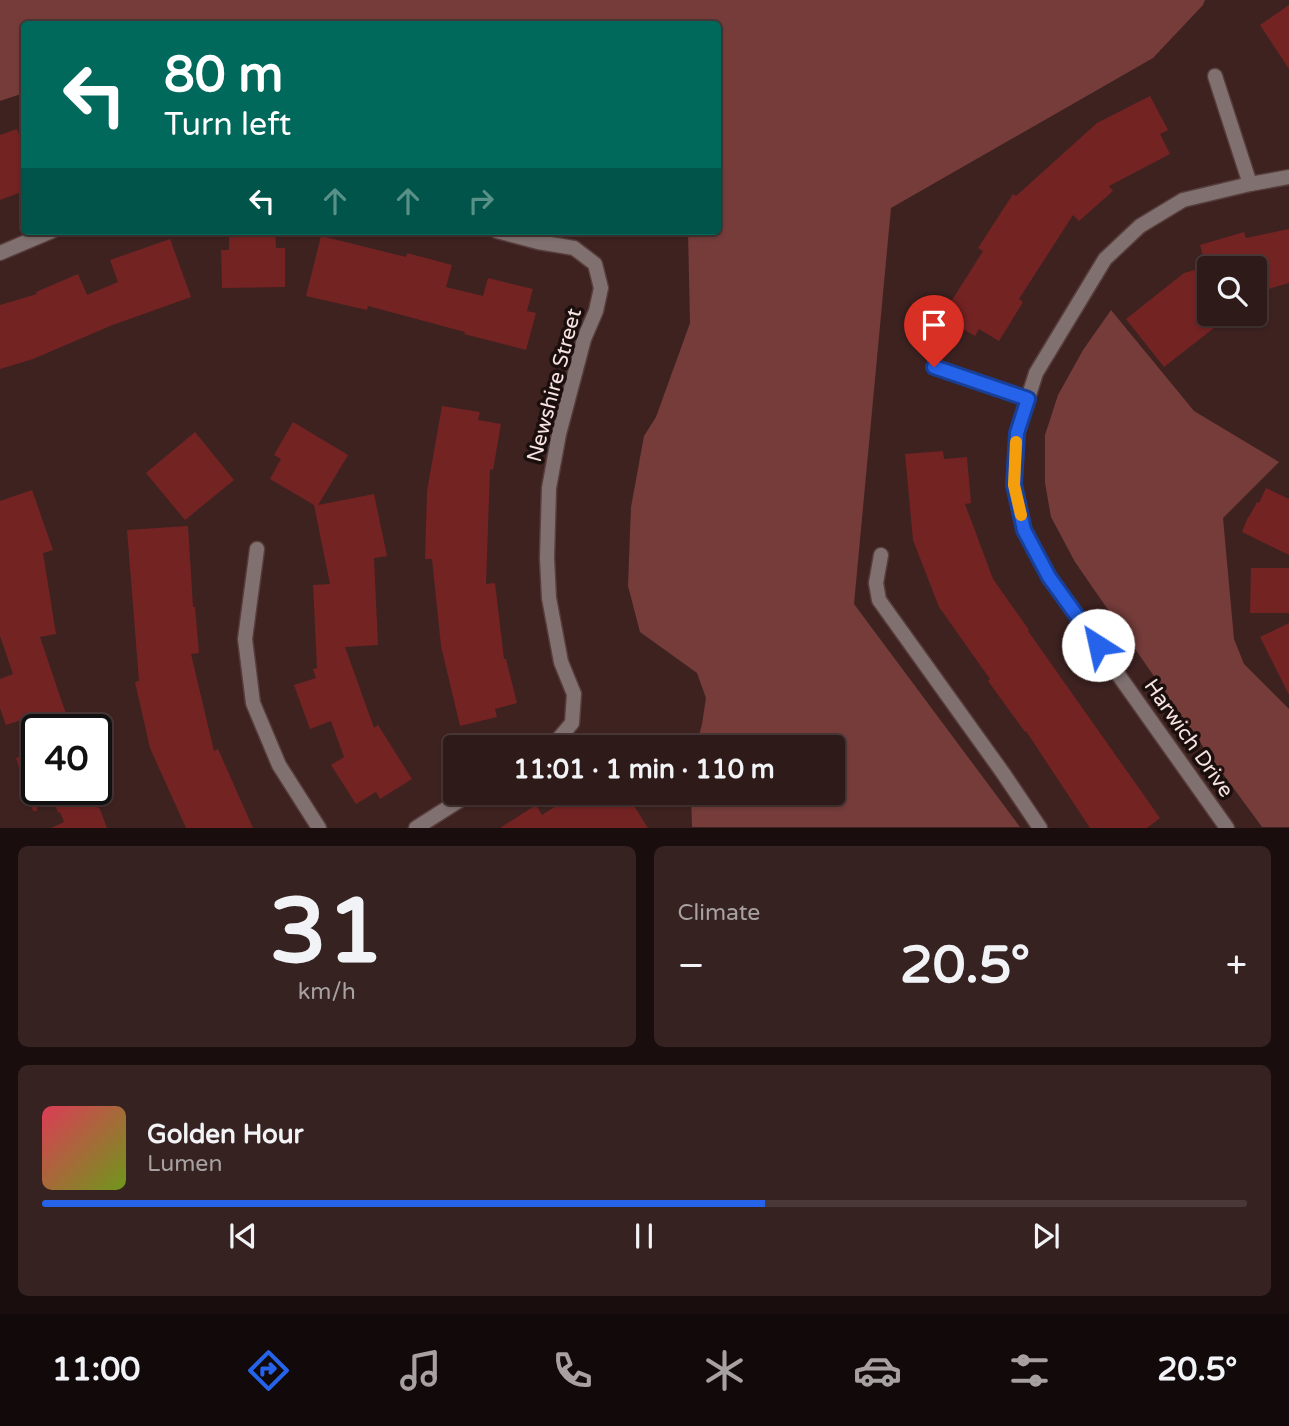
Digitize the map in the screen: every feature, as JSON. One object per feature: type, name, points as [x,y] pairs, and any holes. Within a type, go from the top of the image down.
[{"type":"street","points":[[1215,76],[1250,184]]},
{"type":"street","name":"Harwich Drive","points":[[1227,828],[1049,577],[1024,530],[1014,485],[1017,433],[1036,373],[1105,259],[1122,242],[1140,226],[1182,200],[1289,177]]},
{"type":"street","points":[[0,253],[43,235]]},
{"type":"street","name":"Newshire Street","points":[[511,235],[538,243],[574,248],[595,264],[601,288],[596,311],[584,339],[559,434],[549,488],[547,558],[550,598],[561,662],[574,694],[572,723],[562,735]]},
{"type":"street","points":[[934,367],[1028,399]]},
{"type":"street","points":[[257,549],[245,639],[253,703],[279,765],[319,828]]},
{"type":"street","points":[[881,555],[876,583],[879,600],[1040,828]]},
{"type":"street","points":[[416,828],[452,805]]},
{"type":"shaded area","points":[[0,0],[1205,0],[1153,58],[891,208],[854,604],[1020,827],[692,827],[691,805],[845,805],[845,735],[699,735],[706,698],[697,673],[640,632],[628,586],[631,507],[644,436],[656,417],[690,323],[688,235],[721,235],[721,21],[21,21],[21,94],[0,101]]},
{"type":"shaded area","points":[[1111,310],[1194,411],[1279,462],[1223,518],[1234,639],[1244,664],[1289,709],[1289,827],[1262,827],[1075,562],[1051,517],[1045,483],[1045,435],[1058,395],[1083,350]]},
{"type":"building","points":[[1289,5],[1289,69],[1260,25]]},
{"type":"building","points":[[1150,96],[1168,130],[1160,134],[1170,154],[1109,186],[1113,191],[1079,221],[1073,215],[1019,299],[1023,302],[999,341],[979,329],[975,336],[942,316],[983,251],[978,248],[1013,194],[1016,196],[1097,123]]},
{"type":"building","points":[[17,129],[21,140],[21,192],[0,200],[0,135]]},
{"type":"building","points":[[1289,229],[1289,283],[1267,289],[1267,256],[1203,256],[1200,245],[1244,232],[1246,238]]},
{"type":"building","points":[[229,235],[275,235],[276,248],[285,248],[285,287],[222,288],[221,250],[229,250]]},
{"type":"building","points":[[321,236],[406,257],[407,253],[452,265],[446,287],[483,296],[488,278],[533,289],[527,311],[536,313],[526,350],[368,306],[367,310],[306,296]]},
{"type":"building","points":[[170,239],[191,297],[110,326],[33,359],[0,369],[0,305],[37,294],[36,292],[78,274],[87,295],[118,282],[110,260]]},
{"type":"building","points":[[1197,269],[1197,326],[1214,328],[1164,367],[1126,319],[1184,273]]},
{"type":"building","points":[[442,406],[480,412],[478,420],[501,424],[493,470],[490,469],[486,584],[495,583],[504,659],[517,703],[495,709],[497,717],[460,726],[441,646],[432,559],[425,559],[427,491]]},
{"type":"building","points":[[293,422],[348,455],[318,505],[374,494],[387,556],[374,558],[378,645],[345,647],[374,728],[378,725],[412,779],[380,799],[376,792],[356,804],[331,765],[344,757],[331,721],[310,729],[294,685],[316,678],[313,669],[317,668],[313,585],[330,584],[314,505],[270,479],[281,459],[274,455]]},
{"type":"building","points":[[195,432],[234,480],[185,520],[146,473]]},
{"type":"building","points":[[943,451],[944,459],[967,457],[971,503],[965,504],[993,579],[1160,818],[1147,828],[1090,828],[939,607],[913,540],[905,454]]},
{"type":"building","points":[[1266,488],[1289,499],[1289,555],[1242,532]]},
{"type":"building","points":[[32,490],[53,550],[43,553],[56,634],[40,637],[66,714],[21,714],[21,720],[6,725],[0,708],[0,679],[13,674],[0,636],[0,501]]},
{"type":"building","points":[[188,526],[199,653],[191,654],[214,751],[218,749],[253,828],[186,828],[150,748],[135,682],[139,681],[127,530]]},
{"type":"building","points":[[1251,568],[1289,568],[1289,613],[1250,613]]},
{"type":"building","points":[[1289,623],[1289,695],[1260,637]]},
{"type":"building","points":[[21,756],[21,774],[16,758]]},
{"type":"building","points":[[55,805],[96,805],[107,828],[51,828],[64,822],[60,812],[58,813]]},
{"type":"building","points":[[536,805],[542,815],[557,805],[634,805],[648,828],[500,828]]},
{"type":"slow traffic","points":[[1016,442],[1014,485],[1021,515]]},
{"type":"route","points":[[934,367],[1028,399],[1017,433],[1014,485],[1024,530],[1049,577],[1098,645]]}]
